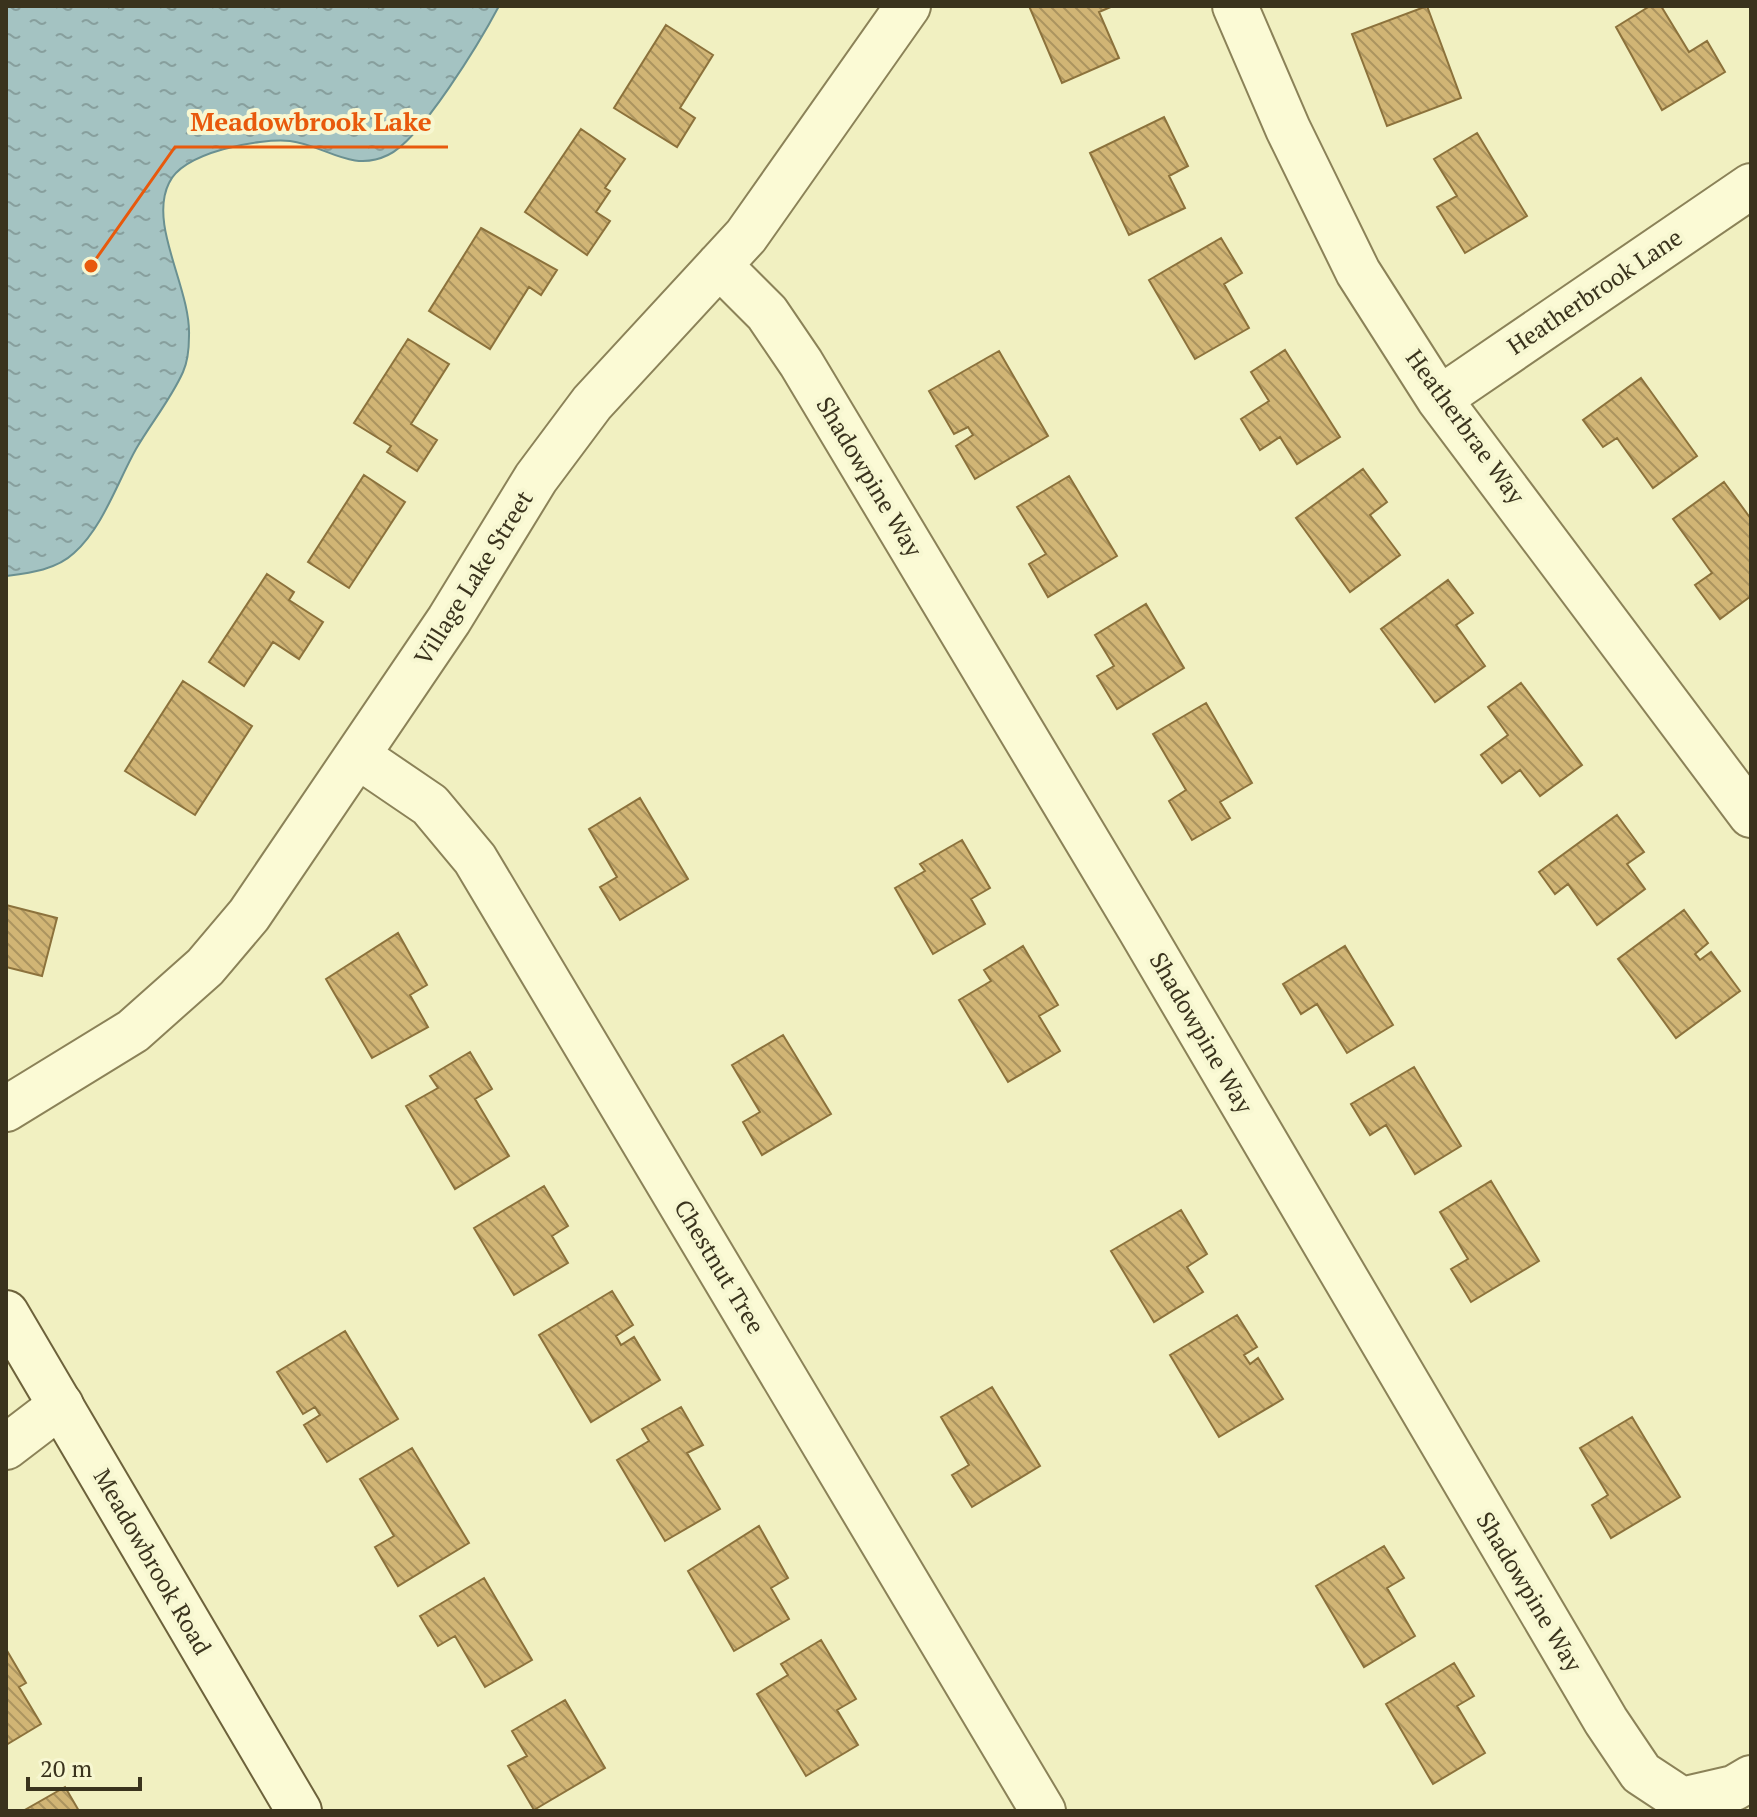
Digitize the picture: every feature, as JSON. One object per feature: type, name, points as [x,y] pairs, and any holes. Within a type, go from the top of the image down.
[{"type":"street","name":"Village Lake Street","points":[[6,1109],[133,1031],[205,967],[249,915],[449,620],[536,478],[592,403],[746,236],[908,6]]},
{"type":"street","name":"Heatherbrae Way","points":[[1235,6],[1288,129],[1358,272],[1439,399],[1751,815]]},
{"type":"street","name":"Heatherbrook Lane","points":[[1439,399],[1751,186]]},
{"type":"street","name":"Shadowpine Way","points":[[719,265],[767,313],[801,363],[1140,929],[1606,1721],[1641,1773],[1682,1800],[1734,1788],[1751,1778]]},
{"type":"street","name":"Chestnut Tree","points":[[358,756],[430,805],[475,859],[1043,1811]]},
{"type":"street","name":"Meadowbrook Road","points":[[6,1313],[299,1811]]},
{"type":"street","points":[[6,1447],[61,1405]]},
{"type":"water","points":[[6,6],[499,6],[433,110],[402,146],[388,155],[375,160],[350,160],[303,143],[260,142],[205,155],[177,172],[169,183],[164,200],[164,218],[188,317],[188,350],[183,372],[136,449],[101,518],[84,542],[67,559],[51,567],[6,576]]},
{"type":"building","points":[[1029,6],[1113,6],[1099,12],[1119,58],[1062,83]]},
{"type":"building","points":[[1427,6],[1461,98],[1387,126],[1352,34]]},
{"type":"building","points":[[1650,6],[1661,6],[1689,52],[1707,41],[1725,72],[1662,110],[1616,27]]},
{"type":"building","points":[[666,25],[713,55],[680,108],[695,118],[677,147],[614,108]]},
{"type":"building","points":[[1164,117],[1188,166],[1169,176],[1185,208],[1129,235],[1090,153]]},
{"type":"building","points":[[581,129],[625,159],[605,188],[610,191],[596,212],[610,221],[587,255],[525,212]]},
{"type":"building","points":[[1477,133],[1527,216],[1465,253],[1437,207],[1457,196],[1434,159]]},
{"type":"building","points":[[481,228],[557,270],[541,295],[529,287],[490,349],[429,311]]},
{"type":"building","points":[[1221,238],[1242,273],[1224,284],[1249,328],[1195,359],[1149,280]]},
{"type":"building","points":[[408,339],[449,364],[411,424],[437,440],[417,471],[387,452],[391,446],[354,423]]},
{"type":"building","points":[[1285,350],[1340,437],[1297,464],[1280,437],[1260,450],[1241,419],[1269,401],[1251,372]]},
{"type":"building","points":[[999,351],[1048,436],[975,479],[956,446],[973,435],[968,427],[954,434],[929,391]]},
{"type":"building","points":[[1641,378],[1697,456],[1653,488],[1617,438],[1603,447],[1583,420]]},
{"type":"building","points":[[1363,469],[1387,502],[1370,515],[1400,555],[1350,592],[1296,518]]},
{"type":"building","points":[[364,475],[405,502],[349,588],[308,562]]},
{"type":"building","points":[[1069,476],[1117,556],[1048,597],[1029,564],[1046,554],[1017,507]]},
{"type":"building","points":[[1724,482],[1751,519],[1751,596],[1720,619],[1695,585],[1712,573],[1673,519]]},
{"type":"building","points":[[267,574],[294,592],[289,600],[323,622],[299,659],[273,642],[244,686],[209,662]]},
{"type":"building","points":[[1448,580],[1473,613],[1456,625],[1485,666],[1435,702],[1381,629]]},
{"type":"building","points":[[1146,604],[1184,668],[1117,709],[1097,676],[1114,666],[1095,635]]},
{"type":"building","points":[[183,681],[252,726],[195,815],[125,771]]},
{"type":"building","points":[[1521,683],[1582,765],[1540,796],[1520,770],[1502,783],[1481,755],[1508,735],[1488,707]]},
{"type":"building","points":[[1206,703],[1252,783],[1220,802],[1230,818],[1192,840],[1169,801],[1186,790],[1153,734]]},
{"type":"building","points":[[640,798],[688,879],[620,920],[600,887],[617,877],[589,829]]},
{"type":"building","points":[[1617,815],[1644,852],[1627,864],[1645,889],[1597,925],[1568,884],[1555,894],[1539,872]]},
{"type":"building","points":[[962,840],[990,888],[971,899],[985,924],[933,954],[895,888],[925,871],[920,864]]},
{"type":"building","points":[[6,905],[57,918],[42,976],[6,967]]},
{"type":"building","points":[[1684,910],[1708,943],[1695,954],[1700,960],[1711,952],[1740,991],[1676,1038],[1618,959]]},
{"type":"building","points":[[398,933],[427,985],[410,995],[428,1027],[372,1058],[326,979]]},
{"type":"building","points":[[1023,946],[1058,1005],[1039,1016],[1060,1051],[1008,1082],[959,1000],[991,981],[984,970]]},
{"type":"building","points":[[1345,946],[1393,1025],[1347,1053],[1317,1004],[1301,1014],[1283,984]]},
{"type":"building","points":[[783,1035],[831,1114],[762,1155],[743,1122],[760,1112],[732,1065]]},
{"type":"building","points":[[470,1052],[492,1089],[475,1099],[509,1156],[455,1189],[406,1106],[438,1088],[430,1076]]},
{"type":"building","points":[[1414,1067],[1461,1146],[1415,1174],[1386,1125],[1370,1135],[1351,1104]]},
{"type":"building","points":[[1491,1181],[1539,1261],[1471,1302],[1451,1269],[1468,1259],[1440,1212]]},
{"type":"building","points":[[544,1186],[568,1226],[552,1236],[568,1263],[514,1295],[474,1228]]},
{"type":"building","points":[[1181,1210],[1207,1254],[1187,1267],[1203,1292],[1154,1322],[1111,1251]]},
{"type":"building","points":[[612,1291],[633,1325],[616,1336],[621,1345],[634,1337],[660,1380],[591,1422],[539,1335]]},
{"type":"building","points":[[1237,1315],[1257,1347],[1244,1355],[1250,1364],[1258,1358],[1283,1399],[1219,1437],[1170,1355]]},
{"type":"building","points":[[345,1331],[398,1419],[327,1462],[304,1425],[320,1415],[315,1407],[303,1414],[277,1372]]},
{"type":"building","points":[[992,1387],[1040,1466],[972,1507],[952,1475],[969,1465],[941,1417]]},
{"type":"building","points":[[681,1407],[703,1445],[687,1453],[720,1509],[665,1541],[617,1460],[649,1441],[642,1429]]},
{"type":"building","points":[[1632,1417],[1680,1497],[1611,1538],[1592,1505],[1608,1495],[1580,1448]]},
{"type":"building","points":[[412,1448],[469,1543],[398,1586],[375,1547],[394,1536],[360,1479]]},
{"type":"building","points":[[759,1526],[788,1578],[771,1588],[789,1619],[734,1651],[688,1571]]},
{"type":"building","points":[[1384,1546],[1404,1578],[1387,1588],[1415,1636],[1364,1667],[1316,1586]]},
{"type":"building","points":[[484,1578],[532,1660],[485,1687],[455,1636],[438,1646],[420,1616]]},
{"type":"building","points":[[821,1640],[856,1699],[837,1710],[858,1745],[806,1776],[757,1694],[788,1675],[781,1664]]},
{"type":"building","points":[[6,1649],[26,1683],[19,1687],[41,1724],[6,1745]]},
{"type":"building","points":[[1454,1663],[1474,1696],[1457,1706],[1485,1753],[1433,1784],[1386,1704]]},
{"type":"building","points":[[565,1700],[605,1768],[534,1810],[508,1766],[527,1756],[512,1731]]},
{"type":"building","points":[[65,1787],[79,1811],[23,1811]]},
{"type":"place","name":"Meadowbrook Lake","points":[[91,266]]}]
